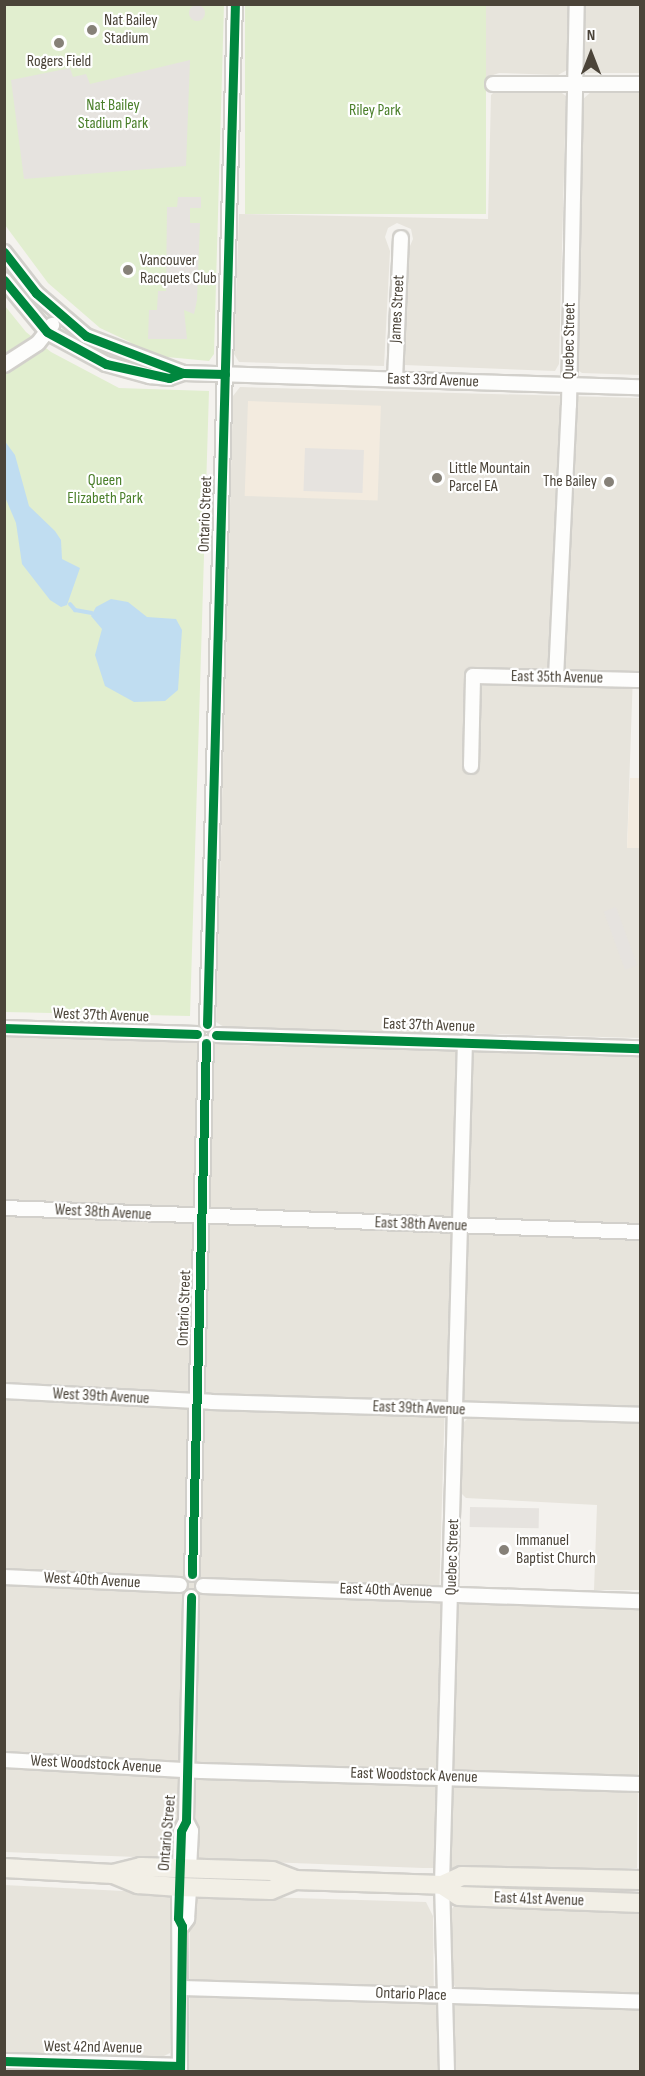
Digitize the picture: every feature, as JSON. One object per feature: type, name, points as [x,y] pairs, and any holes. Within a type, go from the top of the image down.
[{"type":"main road","name":"East 41st Avenue","points":[[4,1868],[113,1874],[141,1867],[184,1878],[271,1890],[295,1880],[442,1885],[462,1876],[640,1880]]},
{"type":"main road","name":"East 41st Avenue","points":[[442,1885],[459,1896],[640,1903]]},
{"type":"street","name":"Ontario Street","points":[[192,1574],[236,4]]},
{"type":"street","name":"Quebec Street","points":[[556,678],[569,385],[577,4]]},
{"type":"street","points":[[493,84],[640,84]]},
{"type":"street","name":"James Street","points":[[395,380],[401,238]]},
{"type":"street","points":[[4,252],[59,316],[115,350],[171,365],[183,373]]},
{"type":"street","points":[[4,280],[47,332]]},
{"type":"street","points":[[4,365],[29,350],[59,316]]},
{"type":"street","name":"East 33rd Avenue","points":[[47,332],[125,371],[169,378],[183,373],[640,387]]},
{"type":"street","name":"East 35th Avenue","points":[[471,766],[473,676],[640,680]]},
{"type":"street","name":"West 37th Avenue","points":[[4,1028],[207,1034]]},
{"type":"street","name":"East 37th Avenue","points":[[207,1034],[640,1048]]},
{"type":"street","name":"Quebec Street","points":[[447,2072],[442,1885],[465,1042]]},
{"type":"street","name":"West 38th Avenue","points":[[4,1208],[202,1217]]},
{"type":"street","name":"East 38th Avenue","points":[[202,1217],[640,1232]]},
{"type":"street","name":"West 39th Avenue","points":[[4,1391],[197,1402]]},
{"type":"street","name":"East 39th Avenue","points":[[197,1402],[640,1415]]},
{"type":"street","points":[[192,1574],[201,1579],[203,1586],[200,1594],[191,1597],[184,1593],[180,1586],[184,1577],[192,1574]]},
{"type":"street","name":"West 40th Avenue","points":[[4,1577],[180,1586]]},
{"type":"street","name":"East 40th Avenue","points":[[203,1586],[640,1601]]},
{"type":"street","name":"Ontario Street","points":[[180,2069],[182,1926],[178,1918],[184,1878],[181,1831],[186,1821],[191,1597]]},
{"type":"street","name":"West Woodstock Avenue","points":[[4,1760],[187,1770]]},
{"type":"street","name":"East Woodstock Avenue","points":[[187,1770],[640,1784]]},
{"type":"street","name":"Ontario Place","points":[[181,1988],[640,2002]]},
{"type":"street","name":"West 42nd Avenue","points":[[4,2061],[180,2069]]},
{"type":"shaded area","points":[[194,5],[200,5],[205,13],[203,19],[194,21],[189,16],[189,10]]},
{"type":"shaded area","points":[[486,5],[570,5],[567,70],[558,75],[499,73],[484,78]]},
{"type":"shaded area","points":[[585,5],[640,5],[640,73],[585,73]]},
{"type":"shaded area","points":[[190,60],[186,166],[24,179],[11,80],[70,68],[73,77],[86,74],[90,84]]},
{"type":"shaded area","points":[[497,89],[558,90],[566,96],[559,364],[555,371],[404,365],[407,253],[413,239],[411,229],[397,223],[388,228],[385,237],[390,251],[384,366],[239,362],[234,354],[239,214],[488,219],[491,95]]},
{"type":"shaded area","points":[[592,91],[640,93],[640,375],[582,373],[575,368],[582,100]]},
{"type":"shaded area","points":[[178,197],[201,197],[201,208],[190,208],[190,223],[200,223],[197,300],[194,314],[184,310],[187,339],[148,339],[149,310],[157,310],[158,291],[166,291],[167,207],[177,207]]},
{"type":"shaded area","points":[[240,387],[640,398],[640,673],[633,673],[627,847],[640,848],[640,1038],[224,1027],[216,1022],[233,396]]},
{"type":"shaded area","points":[[248,401],[381,406],[378,501],[245,496]]},
{"type":"shaded area","points":[[305,448],[364,450],[362,493],[303,491]]},
{"type":"shaded area","points":[[630,778],[640,778],[640,848],[627,848]]},
{"type":"shaded area","points":[[616,907],[637,965],[625,970],[604,911]]},
{"type":"shaded area","points":[[4,1035],[190,1038],[236,1045],[621,1056],[640,1053],[640,1406],[445,1400],[439,1600],[640,1607],[637,1868],[423,1868],[5,1852]]},
{"type":"shaded area","points":[[468,1418],[640,1422],[640,1590],[594,1590],[597,1505],[466,1498],[461,1493],[462,1424]]},
{"type":"shaded area","points":[[470,1507],[539,1508],[539,1528],[470,1527]]},
{"type":"shaded area","points":[[4,1885],[163,1893],[173,1898],[170,2053],[162,2057],[5,2053]]},
{"type":"shaded area","points":[[200,1895],[426,1902],[433,1916],[434,2003],[640,2009],[640,2071],[189,2072],[190,1906]]},
{"type":"shaded area","points":[[454,1906],[640,1913],[640,1994],[457,1989],[451,1981],[449,1913]]},
{"type":"green space","name":"Nat Bailey Stadium Park","points":[[4,5],[224,5],[214,354],[209,361],[167,357],[134,349],[130,342],[100,328],[48,283],[5,225]]},
{"type":"green space","name":"Riley Park","points":[[245,5],[486,5],[486,214],[245,214]]},
{"type":"green space","name":"Queen Elizabeth Park","points":[[5,306],[26,332],[51,352],[119,388],[209,391],[190,1016],[5,1012]]},
{"type":"water","points":[[4,440],[15,455],[29,506],[61,540],[62,559],[80,568],[67,605],[61,607],[50,600],[22,564],[16,523],[5,497]]},
{"type":"water","points":[[111,599],[128,602],[147,617],[176,619],[182,630],[178,690],[165,701],[134,702],[105,686],[95,655],[102,629],[91,616],[96,607]]},
{"type":"waterway","points":[[70,604],[75,610],[92,613]]},
{"type":"cycle path","points":[[207,1024],[235,4]]},
{"type":"cycle path","points":[[4,252],[36,293],[86,336],[183,373]]},
{"type":"cycle path","points":[[4,280],[47,332],[106,364],[169,378],[183,373],[225,374]]},
{"type":"cycle path","points":[[4,1028],[197,1034]]},
{"type":"cycle path","points":[[216,1035],[640,1048]]},
{"type":"cycle path","points":[[192,1574],[206,1043]]},
{"type":"cycle path","points":[[180,2072],[182,1926],[178,1918],[181,1831],[186,1821],[191,1597]]},
{"type":"cycle path","points":[[4,2061],[180,2066]]},
{"type":"place","name":"Nat Bailey Stadium","points":[[92,30]]},
{"type":"place","name":"Rogers Field","points":[[59,43]]},
{"type":"place","name":"Vancouver Racquets Club","points":[[128,270]]},
{"type":"place","name":"Little Mountain Parcel EA","points":[[437,478]]},
{"type":"place","name":"The Bailey","points":[[609,482]]},
{"type":"place","name":"Immanuel Baptist Church","points":[[504,1550]]}]
